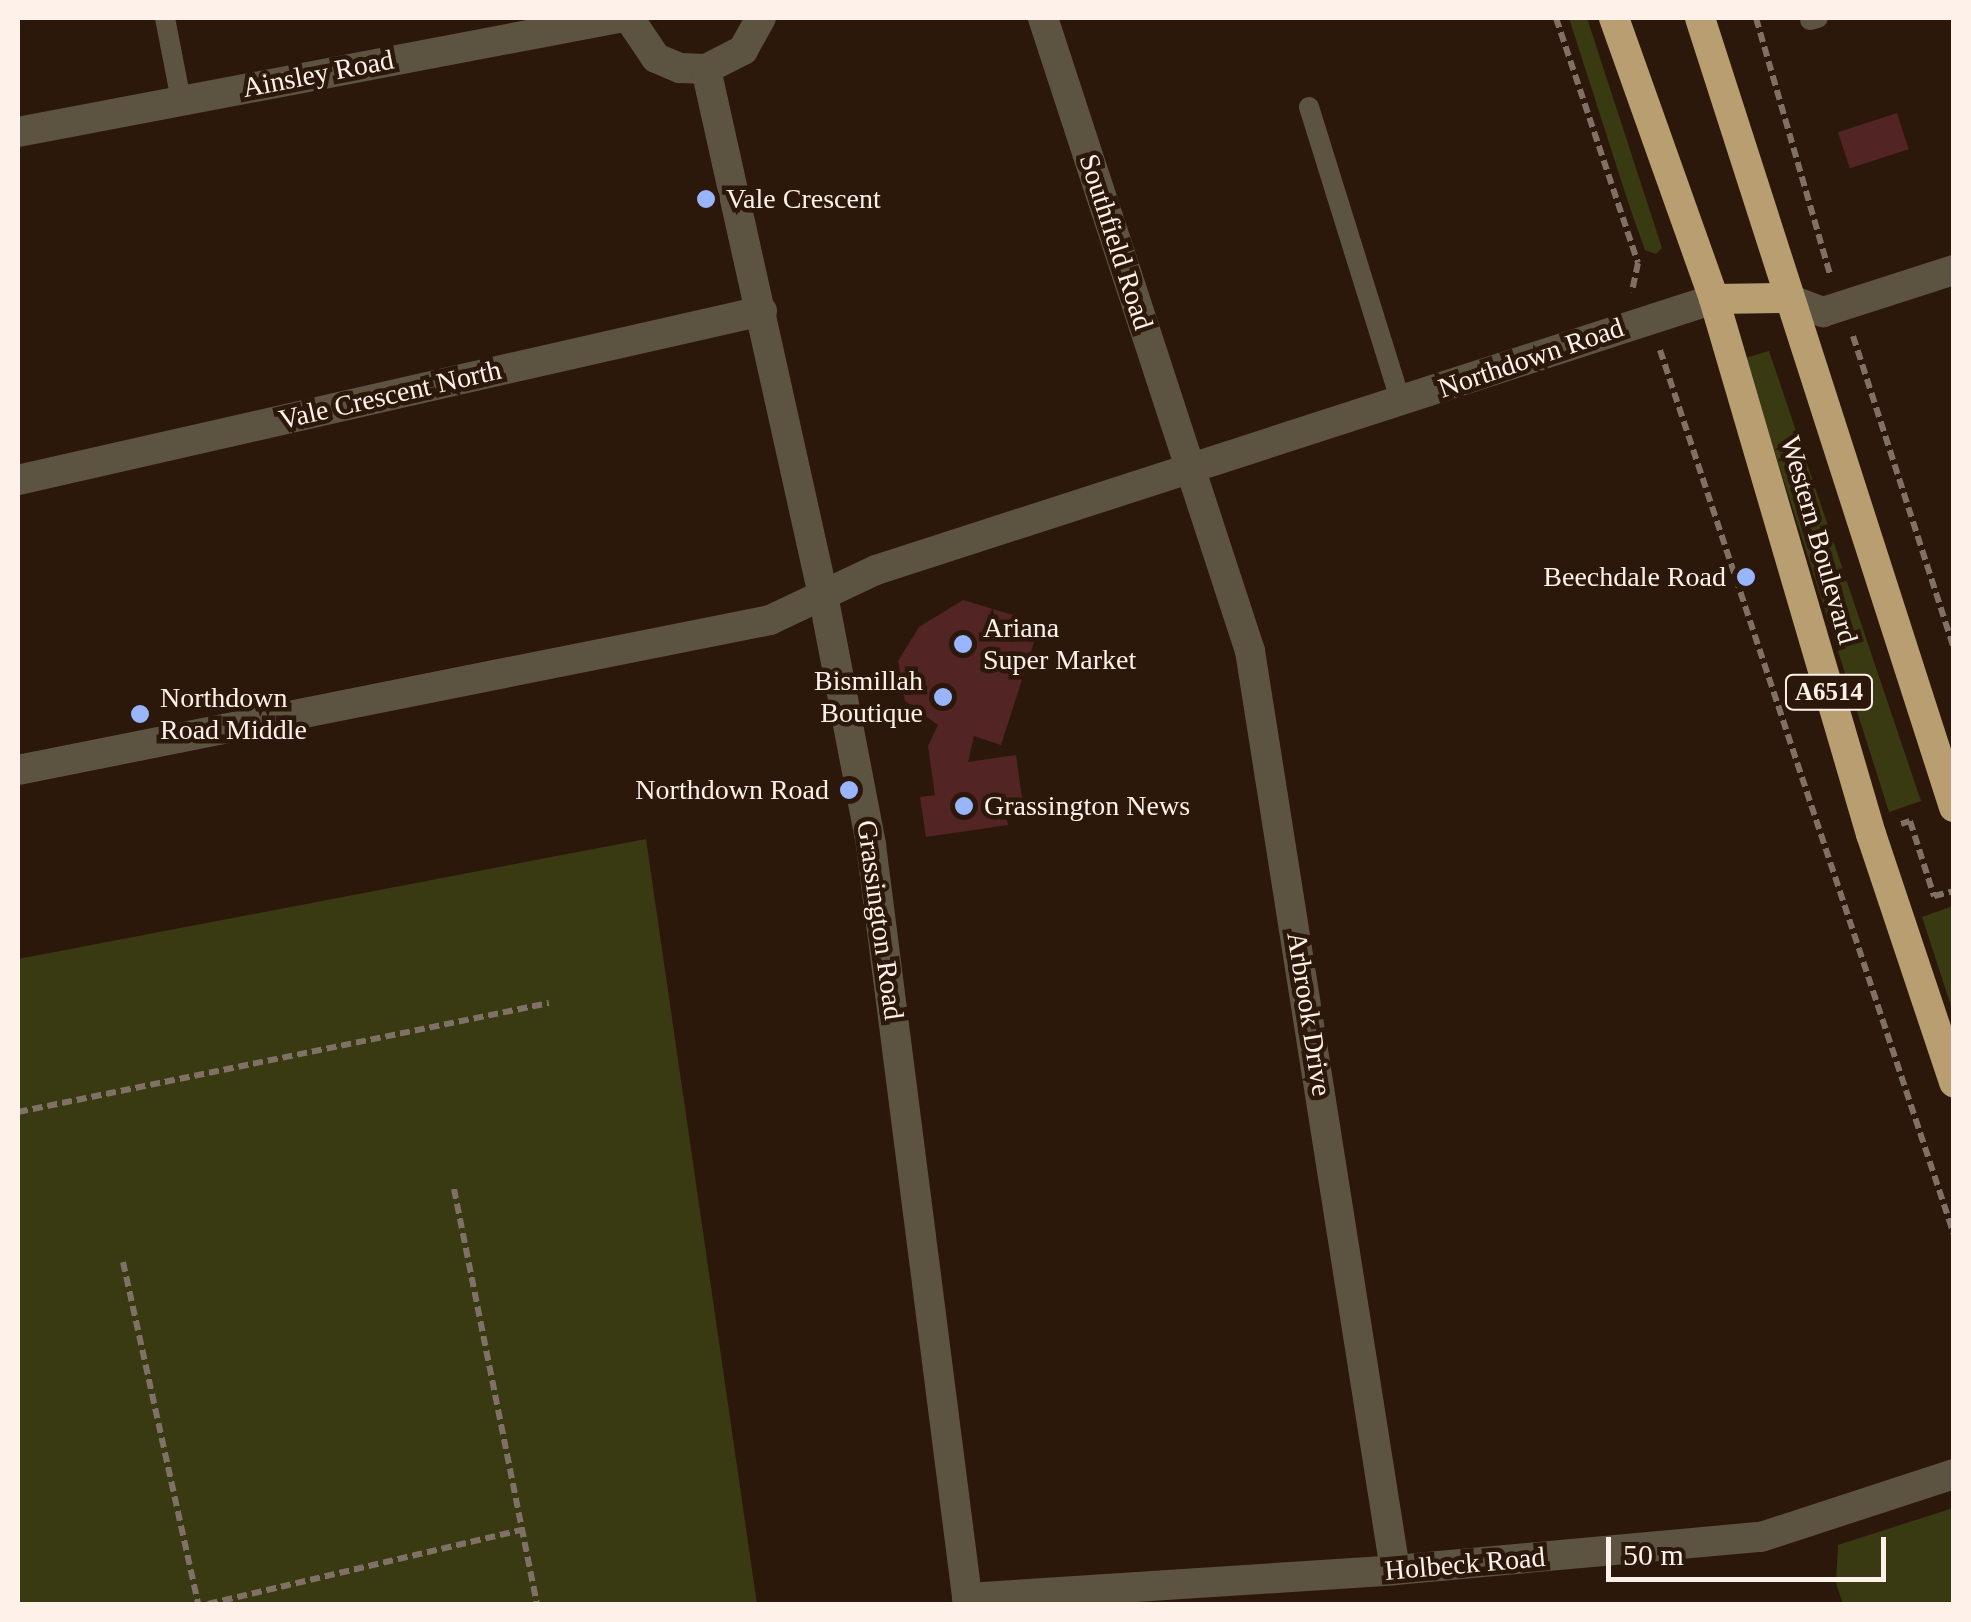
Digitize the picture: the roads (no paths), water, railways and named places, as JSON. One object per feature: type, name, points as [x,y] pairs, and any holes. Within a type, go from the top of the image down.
[{"type":"highway","name":"Western Boulevard","points":[[1614,18],[1644,93],[1714,299],[1871,834],[1954,1082]]},
{"type":"highway","name":"A6514","points":[[1630,18],[1644,93]]},
{"type":"highway","name":"Western Boulevard","points":[[1700,18],[1786,298],[1945,754],[1954,808]]},
{"type":"highway","points":[[1714,299],[1786,298]]},
{"type":"street","name":"Ainsley Road","points":[[18,132],[618,18]]},
{"type":"street","points":[[630,18],[656,58],[706,69],[744,50],[760,18]]},
{"type":"street","name":"Southfield Road","points":[[1044,18],[1188,467]]},
{"type":"street","name":"Grassington Road","points":[[706,69],[823,595],[871,845],[968,1601]]},
{"type":"street","points":[[1786,298],[1823,312],[1954,270]]},
{"type":"street","name":"Northdown Road","points":[[18,770],[770,620],[876,570],[1714,299]]},
{"type":"street","name":"Vale Crescent North","points":[[18,480],[762,311]]},
{"type":"street","name":"Arbrook Drive","points":[[1188,467],[1250,652],[1261,704],[1396,1570]]},
{"type":"street","name":"Holbeck Road","points":[[968,1601],[1396,1570],[1762,1537],[1954,1474]]},
{"type":"lane","points":[[165,18],[181,100]]},
{"type":"lane","points":[[1309,107],[1401,402]]},
{"type":"place","name":"Vale Crescent","points":[[706,199]]},
{"type":"place","name":"Beechdale Road","points":[[1746,577]]},
{"type":"place","name":"Ariana Super Market","points":[[963,644]]},
{"type":"place","name":"Bismillah Boutique","points":[[943,697]]},
{"type":"place","name":"Northdown Road Middle","points":[[140,714]]},
{"type":"place","name":"Northdown Road","points":[[849,790]]},
{"type":"place","name":"Grassington News","points":[[964,806]]}]
